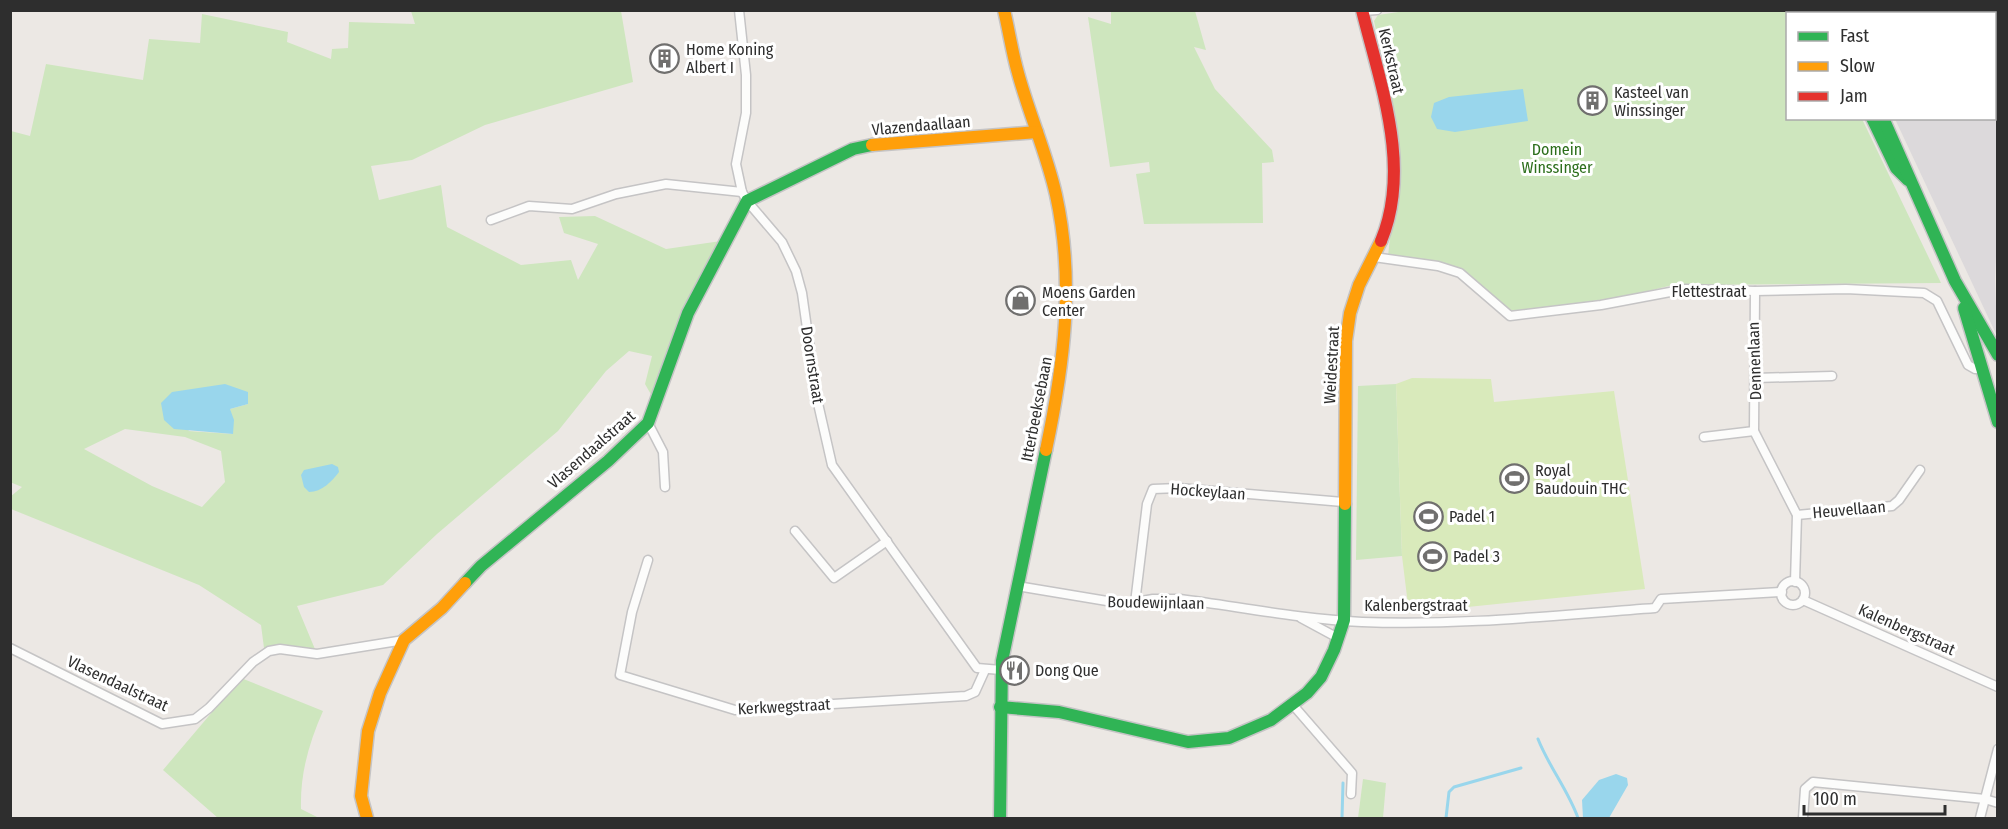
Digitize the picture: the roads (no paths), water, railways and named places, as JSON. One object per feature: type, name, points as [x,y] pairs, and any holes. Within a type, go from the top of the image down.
[{"type":"street","name":"Doornstraat","points":[[739,10],[746,75],[746,113],[736,165],[745,197],[782,242],[796,271],[802,293],[817,399],[832,465],[977,668],[985,670]]},
{"type":"street","name":"Itterbeeksebaan","points":[[1000,819],[1001,670],[1058,393],[1066,319],[1063,237],[1056,194],[1018,73],[1004,10]]},
{"type":"street","points":[[1362,11],[1377,10]]},
{"type":"street","name":"Kerkstraat","points":[[1362,11],[1389,120]]},
{"type":"street","name":"Weidestraat","points":[[1344,620],[1343,502],[1346,349],[1350,313],[1359,285],[1389,221],[1395,171],[1389,120]]},
{"type":"street","points":[[1873,120],[1896,168],[1908,180]]},
{"type":"street","points":[[1884,120],[1905,165],[1908,180],[1955,280],[1998,355]]},
{"type":"street","name":"Vlazendaallaan","points":[[745,197],[853,148],[880,142],[1037,132]]},
{"type":"street","points":[[491,220],[529,206],[572,209],[616,194],[666,184],[745,197]]},
{"type":"street","name":"Vlasendaalstraat","points":[[10,648],[162,724],[195,718],[209,708],[253,662],[268,651],[280,649],[317,654],[402,644],[442,608],[481,566],[608,461],[648,423],[688,312],[745,197]]},
{"type":"street","name":"Flettestraat","points":[[1374,257],[1438,266],[1460,273],[1510,316],[1601,305],[1670,290],[1846,289],[1924,293],[1937,302],[1968,364],[1975,369],[1983,367]]},
{"type":"street","points":[[1955,280],[1997,415]]},
{"type":"street","name":"Dennenlaan","points":[[1755,291],[1752,306],[1755,378],[1754,431],[1797,515],[1795,582]]},
{"type":"street","points":[[1755,378],[1832,376]]},
{"type":"street","points":[[648,423],[663,452],[665,487]]},
{"type":"street","points":[[1704,437],[1754,431]]},
{"type":"street","name":"Heuvellaan","points":[[1797,515],[1892,506],[1920,470]]},
{"type":"street","name":"Hockeylaan","points":[[1135,603],[1147,504],[1153,489],[1179,488],[1343,502]]},
{"type":"street","points":[[795,531],[834,578],[887,541]]},
{"type":"street","name":"Kerkwegstraat","points":[[648,560],[632,612],[620,675],[722,706],[757,710],[966,696],[975,692],[985,670]]},
{"type":"street","points":[[1782,592],[1786,584],[1795,582],[1803,587],[1803,600]]},
{"type":"street","name":"Boudewijnlaan","points":[[1017,586],[1125,604],[1153,599],[1180,599],[1344,620]]},
{"type":"street","name":"Kalenbergstraat","points":[[1000,707],[1058,712],[1166,738],[1201,742],[1246,733],[1265,725],[1293,705],[1330,661],[1344,620],[1467,622],[1655,608],[1661,599],[1782,592],[1783,599],[1789,604],[1797,605],[1803,600],[1998,687]]},
{"type":"street","name":"Boudewijnlaan","points":[[1295,615],[1338,638]]},
{"type":"street","points":[[368,819],[361,796],[363,760],[380,693],[402,644]]},
{"type":"street","points":[[985,670],[1001,670]]},
{"type":"street","points":[[1293,705],[1352,773],[1351,794]]},
{"type":"street","points":[[1980,819],[1998,748]]},
{"type":"street","points":[[1803,819],[1805,789],[1813,782],[1985,799],[1998,803]]},
{"type":"water","points":[[1523,89],[1528,121],[1455,132],[1437,129],[1431,117],[1434,103],[1449,97]]},
{"type":"water","points":[[225,384],[248,392],[248,404],[230,409],[234,420],[233,434],[174,429],[164,420],[161,403],[172,392]]},
{"type":"water","points":[[332,464],[338,467],[339,472],[326,485],[314,492],[309,492],[304,487],[301,475],[304,470]]},
{"type":"water","points":[[1616,774],[1627,778],[1628,785],[1609,818],[1583,818],[1582,800],[1599,780]]},
{"type":"waterway","points":[[1538,739],[1578,818]]},
{"type":"waterway","points":[[1446,818],[1449,792],[1454,787],[1521,768]]},
{"type":"waterway","points":[[1342,818],[1343,783]]},
{"type":"place","name":"Home Koning Albert I","points":[[665,58]]},
{"type":"place","name":"Kasteel van Winssinger","points":[[1593,101]]},
{"type":"place","name":"Moens Garden Center","points":[[1021,301]]},
{"type":"place","name":"Royal Baudouin THC","points":[[1514,479]]},
{"type":"place","name":"Padel 1","points":[[1428,516]]},
{"type":"place","name":"Padel 3","points":[[1432,556]]},
{"type":"place","name":"Dong Que","points":[[1014,670]]},
{"type":"park label","name":"Domein Winssinger","points":[[1557,158]]}]
